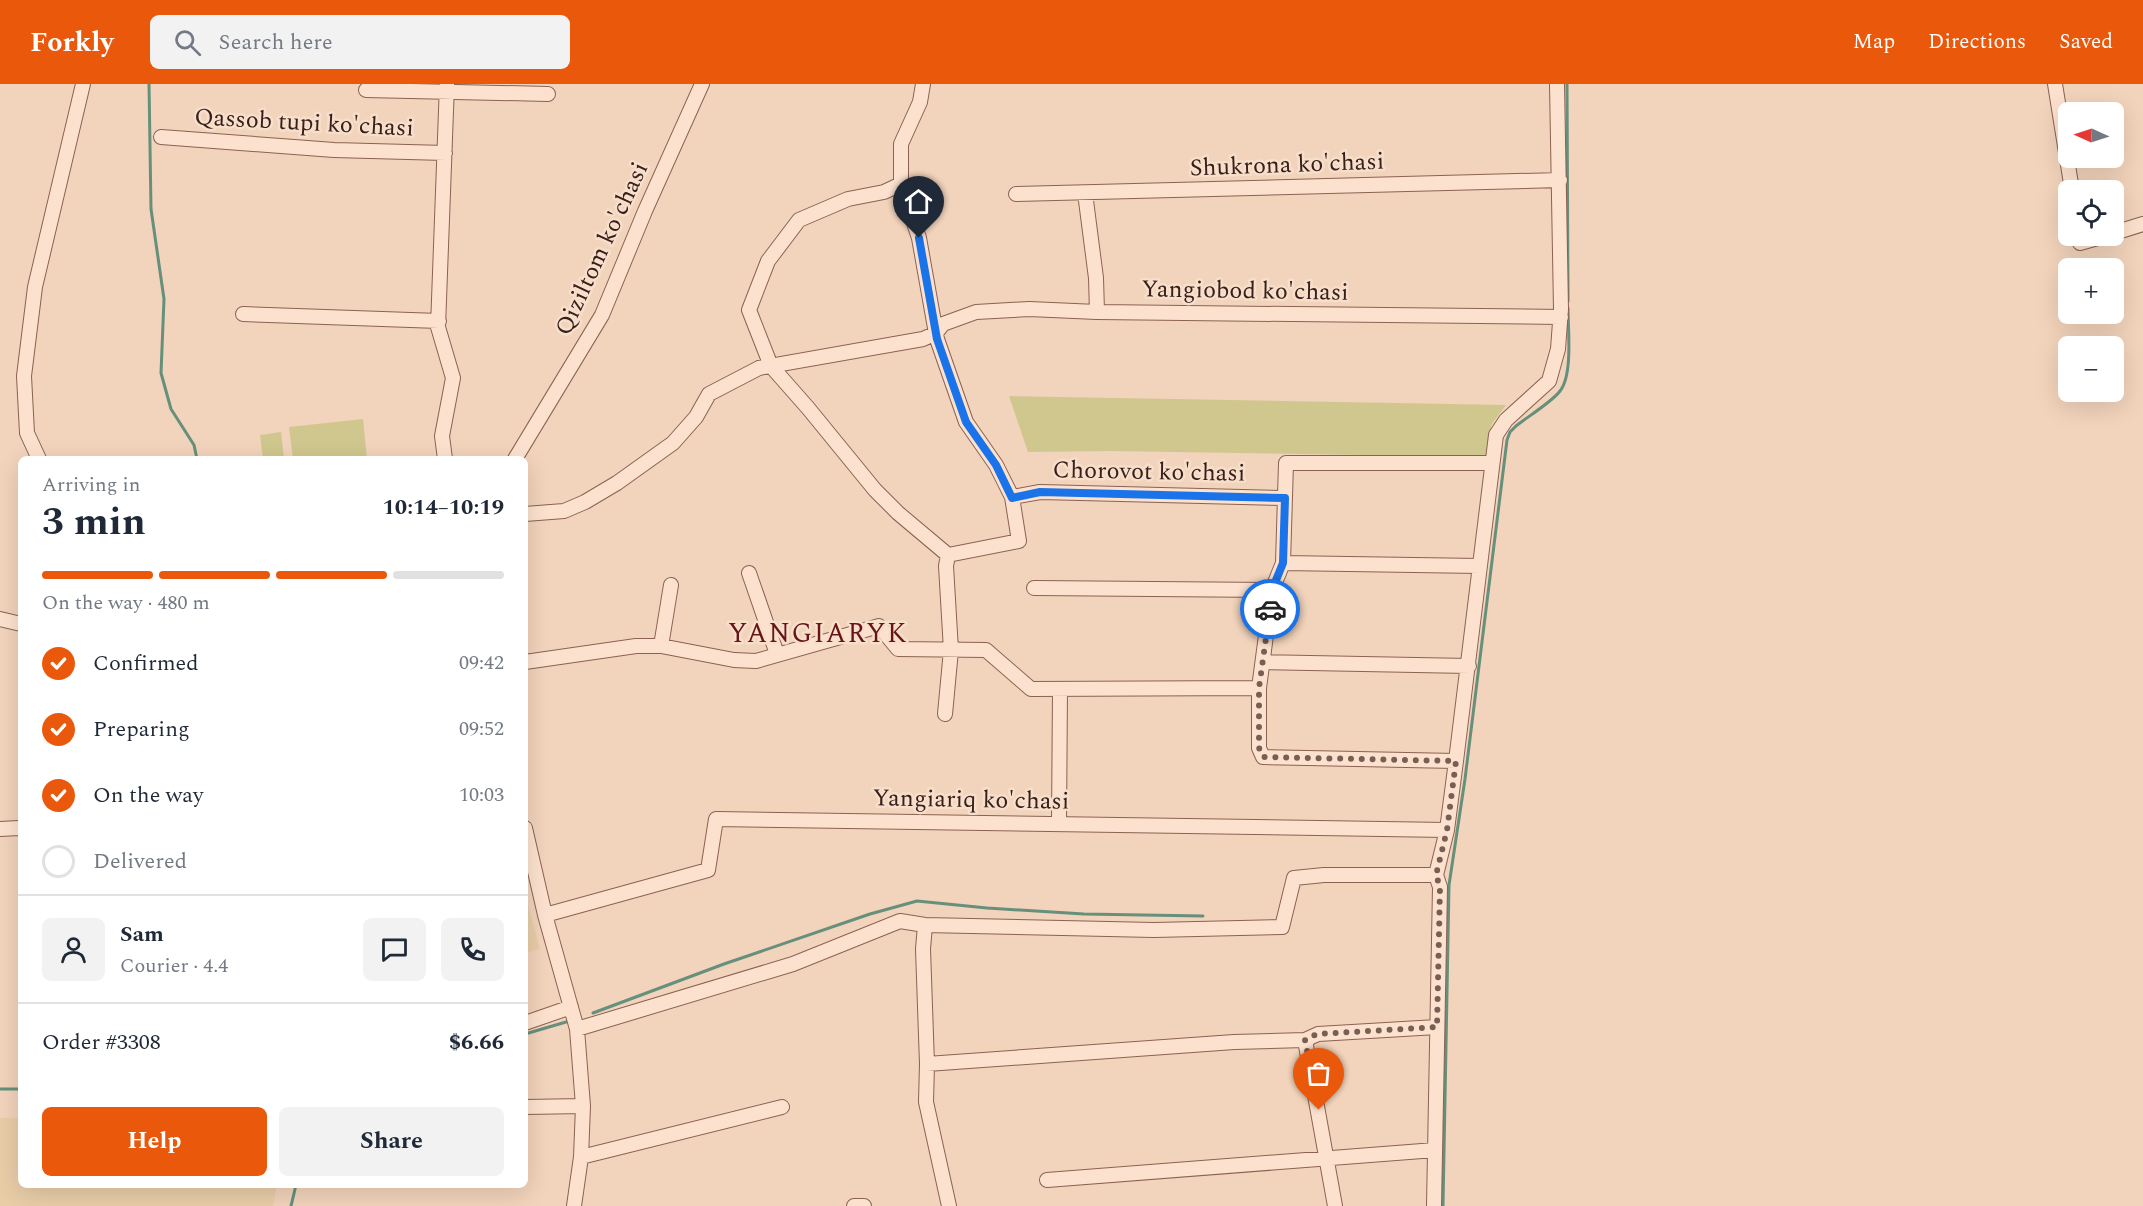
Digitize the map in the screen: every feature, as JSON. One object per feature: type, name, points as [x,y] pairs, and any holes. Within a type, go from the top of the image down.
[{"type":"street","points":[[38,456],[27,433],[24,376],[35,287],[83,84]]},
{"type":"street","name":"Qiziltom ko'chasi","points":[[517,456],[602,315],[645,211],[702,84]]},
{"type":"street","points":[[922,84],[920,102],[901,144],[901,184],[919,238],[936,333],[966,422],[996,465],[1012,498],[1019,541],[948,555]]},
{"type":"street","points":[[1434,1206],[1440,887],[1436,875],[1447,830],[1496,435],[1506,420],[1549,381],[1558,349],[1561,317],[1557,84]]},
{"type":"street","points":[[2055,84],[2070,180]]},
{"type":"street","points":[[366,90],[447,87],[548,94]]},
{"type":"street","name":"Qassob tupi ko'chasi","points":[[445,456],[442,436],[453,378],[438,327],[447,87]]},
{"type":"street","name":"Qassob tupi ko'chasi","points":[[161,137],[334,150],[445,153]]},
{"type":"street","name":"Shukrona ko'chasi","points":[[1016,194],[1560,180]]},
{"type":"street","points":[[901,184],[884,192],[848,199],[799,220],[768,261],[749,310],[771,366],[875,490],[898,513],[948,555]]},
{"type":"street","points":[[1085,193],[1096,278],[1097,312]]},
{"type":"street","points":[[2124,230],[2143,224]]},
{"type":"street","name":"Yangiobod ko'chasi","points":[[936,333],[943,324],[976,312],[1029,309],[1097,312],[1561,317]]},
{"type":"street","points":[[243,314],[438,321]]},
{"type":"street","points":[[528,514],[564,511],[585,502],[617,483],[673,443],[696,417],[709,394],[759,368],[923,339],[936,333]]},
{"type":"street","points":[[1456,761],[1263,757],[1259,748],[1259,688],[1272,590],[1283,563],[1286,463],[1492,463]]},
{"type":"street","name":"Chorovot ko'chasi","points":[[1012,498],[1040,492],[1285,498]]},
{"type":"street","points":[[945,714],[951,650],[946,566],[948,555]]},
{"type":"street","points":[[1283,563],[1480,566]]},
{"type":"street","points":[[749,573],[777,654]]},
{"type":"street","points":[[661,646],[671,585]]},
{"type":"street","points":[[1034,588],[1272,590]]},
{"type":"street","points":[[0,619],[18,623]]},
{"type":"street","points":[[528,662],[636,646],[661,646],[734,660],[756,661],[879,626],[898,649],[986,650],[1031,689],[1259,688]]},
{"type":"street","points":[[1263,662],[1469,666]]},
{"type":"street","points":[[1059,824],[1060,689]]},
{"type":"street","name":"Yangiariq ko'chasi","points":[[545,915],[708,870],[716,819],[1447,830]]},
{"type":"street","points":[[0,829],[18,828]]},
{"type":"street","points":[[528,841],[545,915],[577,1029],[583,1106],[581,1157],[574,1206]]},
{"type":"street","points":[[577,1029],[793,964],[900,921],[925,925],[1154,930],[1282,927],[1294,878],[1324,874],[1436,875]]},
{"type":"street","points":[[925,925],[923,949],[926,1102],[950,1206]]},
{"type":"street","points":[[528,1022],[572,1007]]},
{"type":"street","points":[[927,1064],[1234,1042],[1305,1040],[1317,1034],[1437,1027]]},
{"type":"street","points":[[1305,1040],[1328,1157],[1335,1206]]},
{"type":"street","points":[[528,1107],[583,1106]]},
{"type":"street","points":[[581,1157],[782,1107]]},
{"type":"street","points":[[1047,1180],[1435,1150]]},
{"type":"street","points":[[854,1206],[864,1206]]},
{"type":"shaded area","points":[[1009,396],[1506,405],[1491,425],[1488,457],[1111,451],[1028,452]]},
{"type":"shaded area","points":[[363,419],[367,456],[293,456],[289,427]]},
{"type":"shaded area","points":[[281,432],[284,456],[263,456],[260,435]]},
{"type":"shaded area","points":[[528,904],[540,949],[528,952]]},
{"type":"shaded area","points":[[0,1118],[18,1118],[18,1188],[276,1188],[273,1206],[0,1206]]},
{"type":"waterway","points":[[149,84],[151,209],[164,299],[161,373],[171,409],[194,445],[196,456]]},
{"type":"waterway","points":[[1567,84],[1568,301]]},
{"type":"waterway","points":[[1443,1206],[1449,885],[1465,779],[1507,440],[1510,432],[1516,426],[1551,400],[1564,384],[1569,351],[1568,308]]},
{"type":"waterway","points":[[593,1013],[724,964],[870,914],[917,901],[1084,914],[1203,916]]},
{"type":"waterway","points":[[528,1033],[566,1022]]},
{"type":"waterway","points":[[0,1089],[18,1089]]},
{"type":"waterway","points":[[291,1206],[295,1188]]},
{"type":"way so far","points":[[1270,609],[1259,688],[1259,748],[1263,757],[1456,761],[1447,830],[1436,875],[1440,887],[1437,1027],[1317,1034],[1305,1040],[1319,1110]]},
{"type":"district","name":"YANGIARYK","points":[[818,634]]},
{"type":"route","points":[[919,238],[937,339],[966,422],[996,465],[1012,498],[1040,492],[1285,498],[1283,563],[1272,590],[1270,609]]}]
